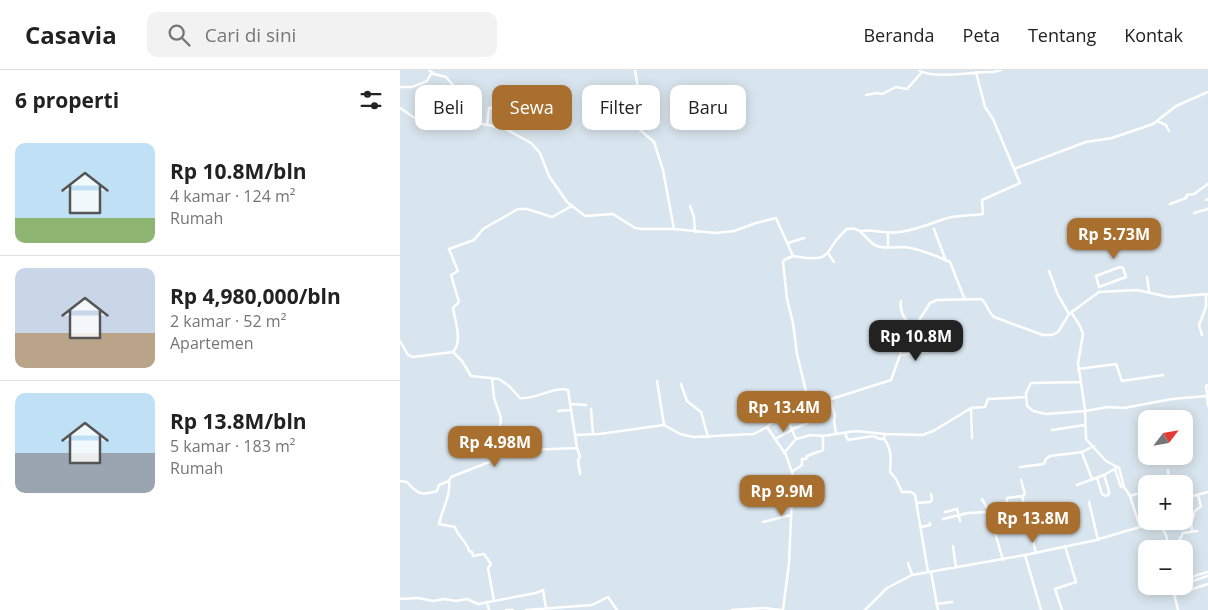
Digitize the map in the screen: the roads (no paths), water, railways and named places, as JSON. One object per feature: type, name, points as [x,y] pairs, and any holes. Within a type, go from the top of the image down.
[{"type":"street","points":[[635,70],[641,106],[641,118],[638,128],[654,142],[663,170],[674,229]]},
{"type":"street","points":[[866,95],[882,94],[896,87],[907,89],[920,71],[932,74],[975,71],[993,72],[1001,70]]},
{"type":"street","points":[[400,87],[412,86],[427,81],[431,71],[446,77],[453,85]]},
{"type":"street","points":[[861,231],[866,230],[888,234],[912,230],[953,217],[984,214],[982,200],[1020,183],[993,119],[985,106],[975,71]]},
{"type":"street","points":[[1014,170],[1086,142],[1112,138],[1153,124],[1175,107],[1208,92]]},
{"type":"street","points":[[400,108],[415,118]]},
{"type":"street","points":[[487,125],[489,108],[492,108]]},
{"type":"street","points":[[1157,121],[1166,126],[1169,131]]},
{"type":"street","points":[[482,124],[504,128],[535,146],[550,176],[567,202],[587,216],[613,214],[635,228],[674,229],[695,232],[729,232],[776,218],[794,256]]},
{"type":"street","points":[[1170,204],[1185,199],[1187,195],[1194,194],[1208,184]]},
{"type":"street","points":[[453,352],[456,348],[458,336],[453,308],[459,302],[451,275],[458,271],[449,249],[471,241],[483,229],[518,209],[527,209],[552,217],[572,206]]},
{"type":"street","points":[[690,206],[694,217],[695,232]]},
{"type":"street","points":[[1194,213],[1208,209]]},
{"type":"street","points":[[934,228],[946,260]]},
{"type":"street","points":[[809,404],[787,299],[784,260],[794,256],[818,259],[828,253],[847,229],[856,229],[861,231],[876,245],[914,249],[946,260],[952,264],[965,300]]},
{"type":"street","points":[[888,234],[888,247]]},
{"type":"street","points":[[788,242],[804,238]]},
{"type":"street","points":[[828,253],[834,262]]},
{"type":"street","points":[[1120,267],[1124,268],[1126,277],[1111,284],[1099,287],[1096,276],[1120,267]]},
{"type":"street","points":[[1049,271],[1058,295],[1080,326],[1083,334],[1078,369],[1085,411],[1086,439],[1107,463],[1116,468],[1120,486],[1124,487],[1130,496],[1138,522]]},
{"type":"street","points":[[1147,278],[1149,292]]},
{"type":"street","points":[[1111,284],[1114,291]]},
{"type":"street","points":[[575,435],[664,425],[686,436],[708,437],[754,434],[785,414],[809,404],[891,380],[904,344],[932,302],[983,300],[990,314],[994,317],[1043,335],[1052,335],[1058,332],[1070,313],[1097,293],[1137,290],[1169,297],[1207,294],[1206,307],[1199,325],[1202,335]]},
{"type":"street","points":[[901,301],[900,308],[904,316],[908,322],[915,326]]},
{"type":"street","points":[[400,341],[408,355],[413,357],[453,352]]},
{"type":"street","points":[[901,355],[928,351]]},
{"type":"street","points":[[453,352],[462,361],[471,376],[499,379],[523,399],[566,389],[570,394],[577,448],[580,456],[578,460],[580,474]]},
{"type":"street","points":[[1078,369],[1116,364],[1122,381],[1164,375]]},
{"type":"street","points":[[492,378],[494,398],[501,418],[500,426],[504,444]]},
{"type":"street","points":[[657,381],[664,425]]},
{"type":"street","points":[[1081,382],[1034,382],[1029,385],[1026,397],[1027,406],[1033,411],[1046,414],[1108,407],[1124,408],[1172,399],[1206,396]]},
{"type":"street","points":[[681,384],[687,401],[701,412],[708,437]]},
{"type":"street","points":[[1208,385],[1206,388],[1208,406]]},
{"type":"street","points":[[784,453],[796,439],[811,434],[823,436],[856,430],[885,434],[923,435],[935,430],[971,408],[985,407],[988,399],[1026,397]]},
{"type":"street","points":[[830,399],[835,416],[836,434]]},
{"type":"street","points":[[570,404],[586,405]]},
{"type":"street","points":[[971,408],[972,438]]},
{"type":"street","points":[[591,409],[593,434]]},
{"type":"street","points":[[558,411],[571,410]]},
{"type":"street","points":[[785,414],[796,439]]},
{"type":"street","points":[[775,439],[808,424]]},
{"type":"street","points":[[1052,430],[1086,425]]},
{"type":"street","points":[[732,610],[765,608],[782,610],[794,492],[792,470],[784,453],[767,427]]},
{"type":"street","points":[[845,433],[848,440],[870,436],[884,438],[887,441],[892,460],[890,472],[896,479],[902,492],[914,494],[917,503],[929,572],[938,610]]},
{"type":"street","points":[[884,438],[885,434]]},
{"type":"street","points":[[792,470],[802,465],[802,459],[806,459],[807,456],[823,450],[823,436]]},
{"type":"street","points":[[1020,467],[1044,464],[1050,456],[1082,452],[1094,446]]},
{"type":"street","points":[[400,481],[407,482],[413,490],[424,494],[436,492],[439,484],[448,481],[452,476],[508,453],[577,448]]},
{"type":"street","points":[[1082,452],[1092,480]]},
{"type":"street","points":[[1077,485],[1104,475],[1116,468]]},
{"type":"street","points":[[1168,470],[1168,475]]},
{"type":"street","points":[[1097,478],[1102,494],[1106,496],[1109,491],[1104,475]]},
{"type":"street","points":[[943,519],[988,510],[1007,502],[1007,498],[1026,494],[1021,480]]},
{"type":"street","points":[[448,481],[449,495],[441,514],[440,524],[455,527],[456,532],[467,544],[473,556],[484,554],[490,562],[491,564],[488,568],[494,601]]},
{"type":"street","points":[[778,494],[794,492]]},
{"type":"street","points":[[1193,496],[1208,492]]},
{"type":"street","points":[[917,503],[930,502],[932,500],[931,494]]},
{"type":"street","points":[[1130,496],[1138,494]]},
{"type":"street","points":[[1192,532],[1191,522],[1194,512],[1201,506],[1198,495]]},
{"type":"street","points":[[1022,496],[1036,553]]},
{"type":"street","points":[[982,499],[988,510],[1003,560]]},
{"type":"street","points":[[1089,502],[1098,540]]},
{"type":"street","points":[[1000,505],[1002,514]]},
{"type":"street","points":[[945,512],[956,509],[960,521]]},
{"type":"street","points":[[764,522],[791,514]]},
{"type":"street","points":[[921,527],[930,525],[930,523]]},
{"type":"street","points":[[866,610],[886,589],[912,575],[1003,560],[1098,540],[1138,529]]},
{"type":"street","points":[[1178,540],[1182,534],[1197,531]]},
{"type":"street","points":[[953,546],[956,568]]},
{"type":"street","points":[[1062,610],[1055,589],[1076,582],[1065,546]]},
{"type":"street","points":[[1025,555],[1041,610]]},
{"type":"street","points":[[908,563],[912,575]]},
{"type":"street","points":[[1193,576],[1208,572]]},
{"type":"street","points":[[1193,580],[1208,576]]},
{"type":"street","points":[[1194,589],[1208,584]]},
{"type":"street","points":[[400,599],[418,598],[433,601],[444,599],[456,601],[467,599],[475,603],[536,593],[543,590],[544,609]]},
{"type":"street","points":[[1174,595],[1178,610]]},
{"type":"street","points":[[526,610],[592,605],[608,597],[617,610]]},
{"type":"street","points":[[487,602],[489,610]]},
{"type":"street","points":[[936,604],[952,602]]},
{"type":"street","points":[[506,610],[513,610]]}]
